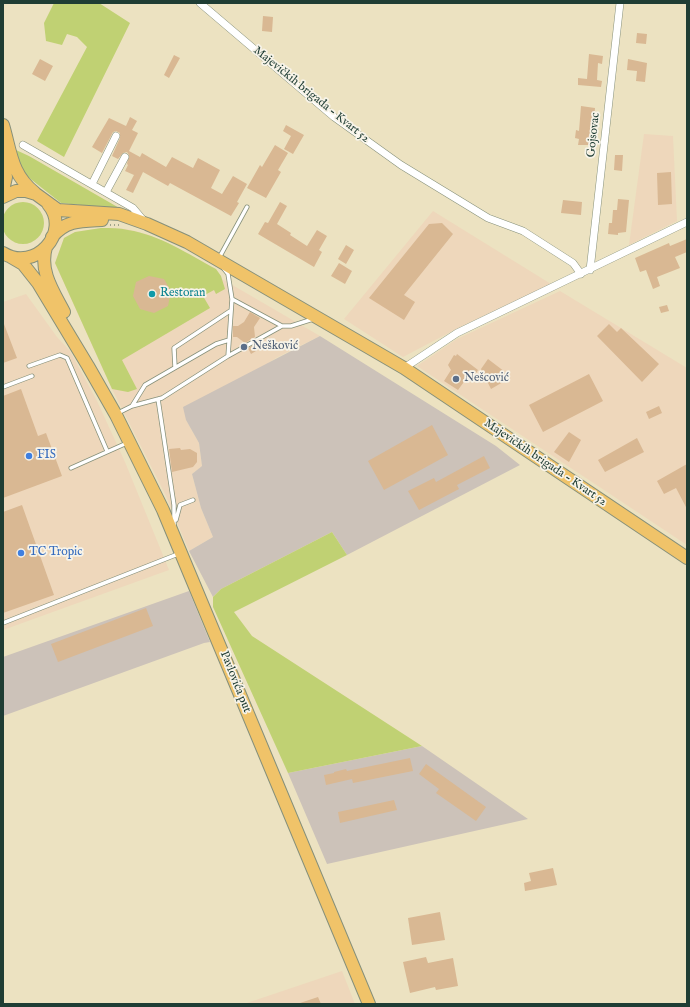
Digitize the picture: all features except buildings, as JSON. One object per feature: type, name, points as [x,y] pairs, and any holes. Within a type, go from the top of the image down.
[{"type":"main road","points":[[3,125],[14,167],[24,185],[50,207],[54,217],[55,227],[44,256],[45,273],[88,366]]},
{"type":"main road","points":[[3,159],[6,177],[3,191]]},
{"type":"main road","points":[[3,197],[16,191],[26,191],[39,197],[58,210],[119,214],[147,224]]},
{"type":"main road","points":[[7,255],[30,257],[49,242],[62,226],[74,222],[105,220],[147,224]]},
{"type":"main road","name":"Majevičkih brigada - Kvart 52","points":[[147,224],[218,259],[404,368],[687,558]]},
{"type":"main road","points":[[7,255],[23,264],[38,283],[88,366]]},
{"type":"main road","name":"Pavlovića put","points":[[88,366],[116,414],[174,529],[181,553],[369,1004]]},
{"type":"street","name":"Majevičkih brigada - Kvart 52","points":[[200,3],[334,116],[401,166],[488,218],[523,231],[573,263],[581,274]]},
{"type":"street","name":"Gojsovac","points":[[590,270],[620,3]]},
{"type":"street","points":[[92,184],[116,136]]},
{"type":"street","points":[[23,145],[133,208],[147,224]]},
{"type":"street","points":[[106,192],[125,157]]},
{"type":"street","points":[[404,368],[457,333],[687,222]]},
{"type":"lane","points":[[228,356],[232,299],[228,274],[218,259],[247,207]]},
{"type":"lane","points":[[232,299],[282,326],[291,326],[318,317]]},
{"type":"lane","points":[[175,367],[174,348],[177,344],[230,311]]},
{"type":"lane","points":[[116,414],[132,406],[158,399],[228,356],[282,326]]},
{"type":"lane","points":[[132,406],[145,385],[216,344],[229,340]]},
{"type":"lane","points":[[29,366],[60,354],[67,358],[108,451]]},
{"type":"lane","points":[[3,387],[32,376]]},
{"type":"lane","points":[[158,399],[174,529]]},
{"type":"lane","points":[[71,468],[129,441]]},
{"type":"lane","points":[[174,529],[180,505],[193,500]]},
{"type":"lane","points":[[3,623],[181,553]]},
{"type":"path","points":[[110,225],[123,226]]},
{"type":"shaded area","points":[[644,134],[673,136],[677,221],[629,245]]},
{"type":"shaded area","points":[[433,211],[551,284],[460,327],[403,357],[344,319]]},
{"type":"shaded area","points":[[101,228],[127,229],[146,234],[165,242],[216,269],[222,279],[320,336],[276,358],[186,420],[199,443],[202,466],[192,474],[201,508],[213,537],[189,551],[166,496],[112,389],[55,263],[64,238],[75,232]]},
{"type":"shaded area","points":[[560,291],[687,368],[687,545],[417,366],[457,339]]},
{"type":"shaded area","points":[[26,294],[57,337],[70,351],[97,401],[125,462],[169,570],[3,630],[3,302]]},
{"type":"shaded area","points":[[320,336],[496,446],[520,465],[347,555],[332,532],[221,589],[213,597],[189,551],[213,537],[201,508],[192,474],[202,466],[199,443],[186,420],[183,407]]},
{"type":"shaded area","points":[[189,591],[210,642],[3,716],[3,657]]},
{"type":"shaded area","points":[[422,746],[528,819],[327,864],[288,773]]},
{"type":"shaded area","points":[[342,971],[355,1004],[244,1004]]},
{"type":"green space","points":[[54,3],[99,3],[130,23],[64,157],[37,141],[87,47],[77,37],[67,34],[62,45],[46,41],[44,23]]},
{"type":"green space","points":[[16,150],[121,209],[61,203],[23,173]]},
{"type":"green space","points":[[23,202],[38,208],[44,223],[38,238],[23,244],[8,238],[2,223],[8,208]]},
{"type":"green space","points":[[101,228],[140,232],[174,246],[216,269],[221,276],[225,289],[216,294],[214,290],[203,296],[210,308],[122,360],[137,389],[128,392],[112,389],[55,263],[64,238],[75,232]]},
{"type":"green space","points":[[332,532],[347,555],[234,612],[252,636],[422,746],[288,773],[213,607],[213,597],[221,589]]},
{"type":"place","name":"Restoran","points":[[152,294]]},
{"type":"place","name":"Nešković","points":[[244,347]]},
{"type":"place","name":"Nešcović","points":[[456,379]]},
{"type":"place","name":"FIS","points":[[29,456]]},
{"type":"place","name":"TC Tropic","points":[[21,553]]}]
